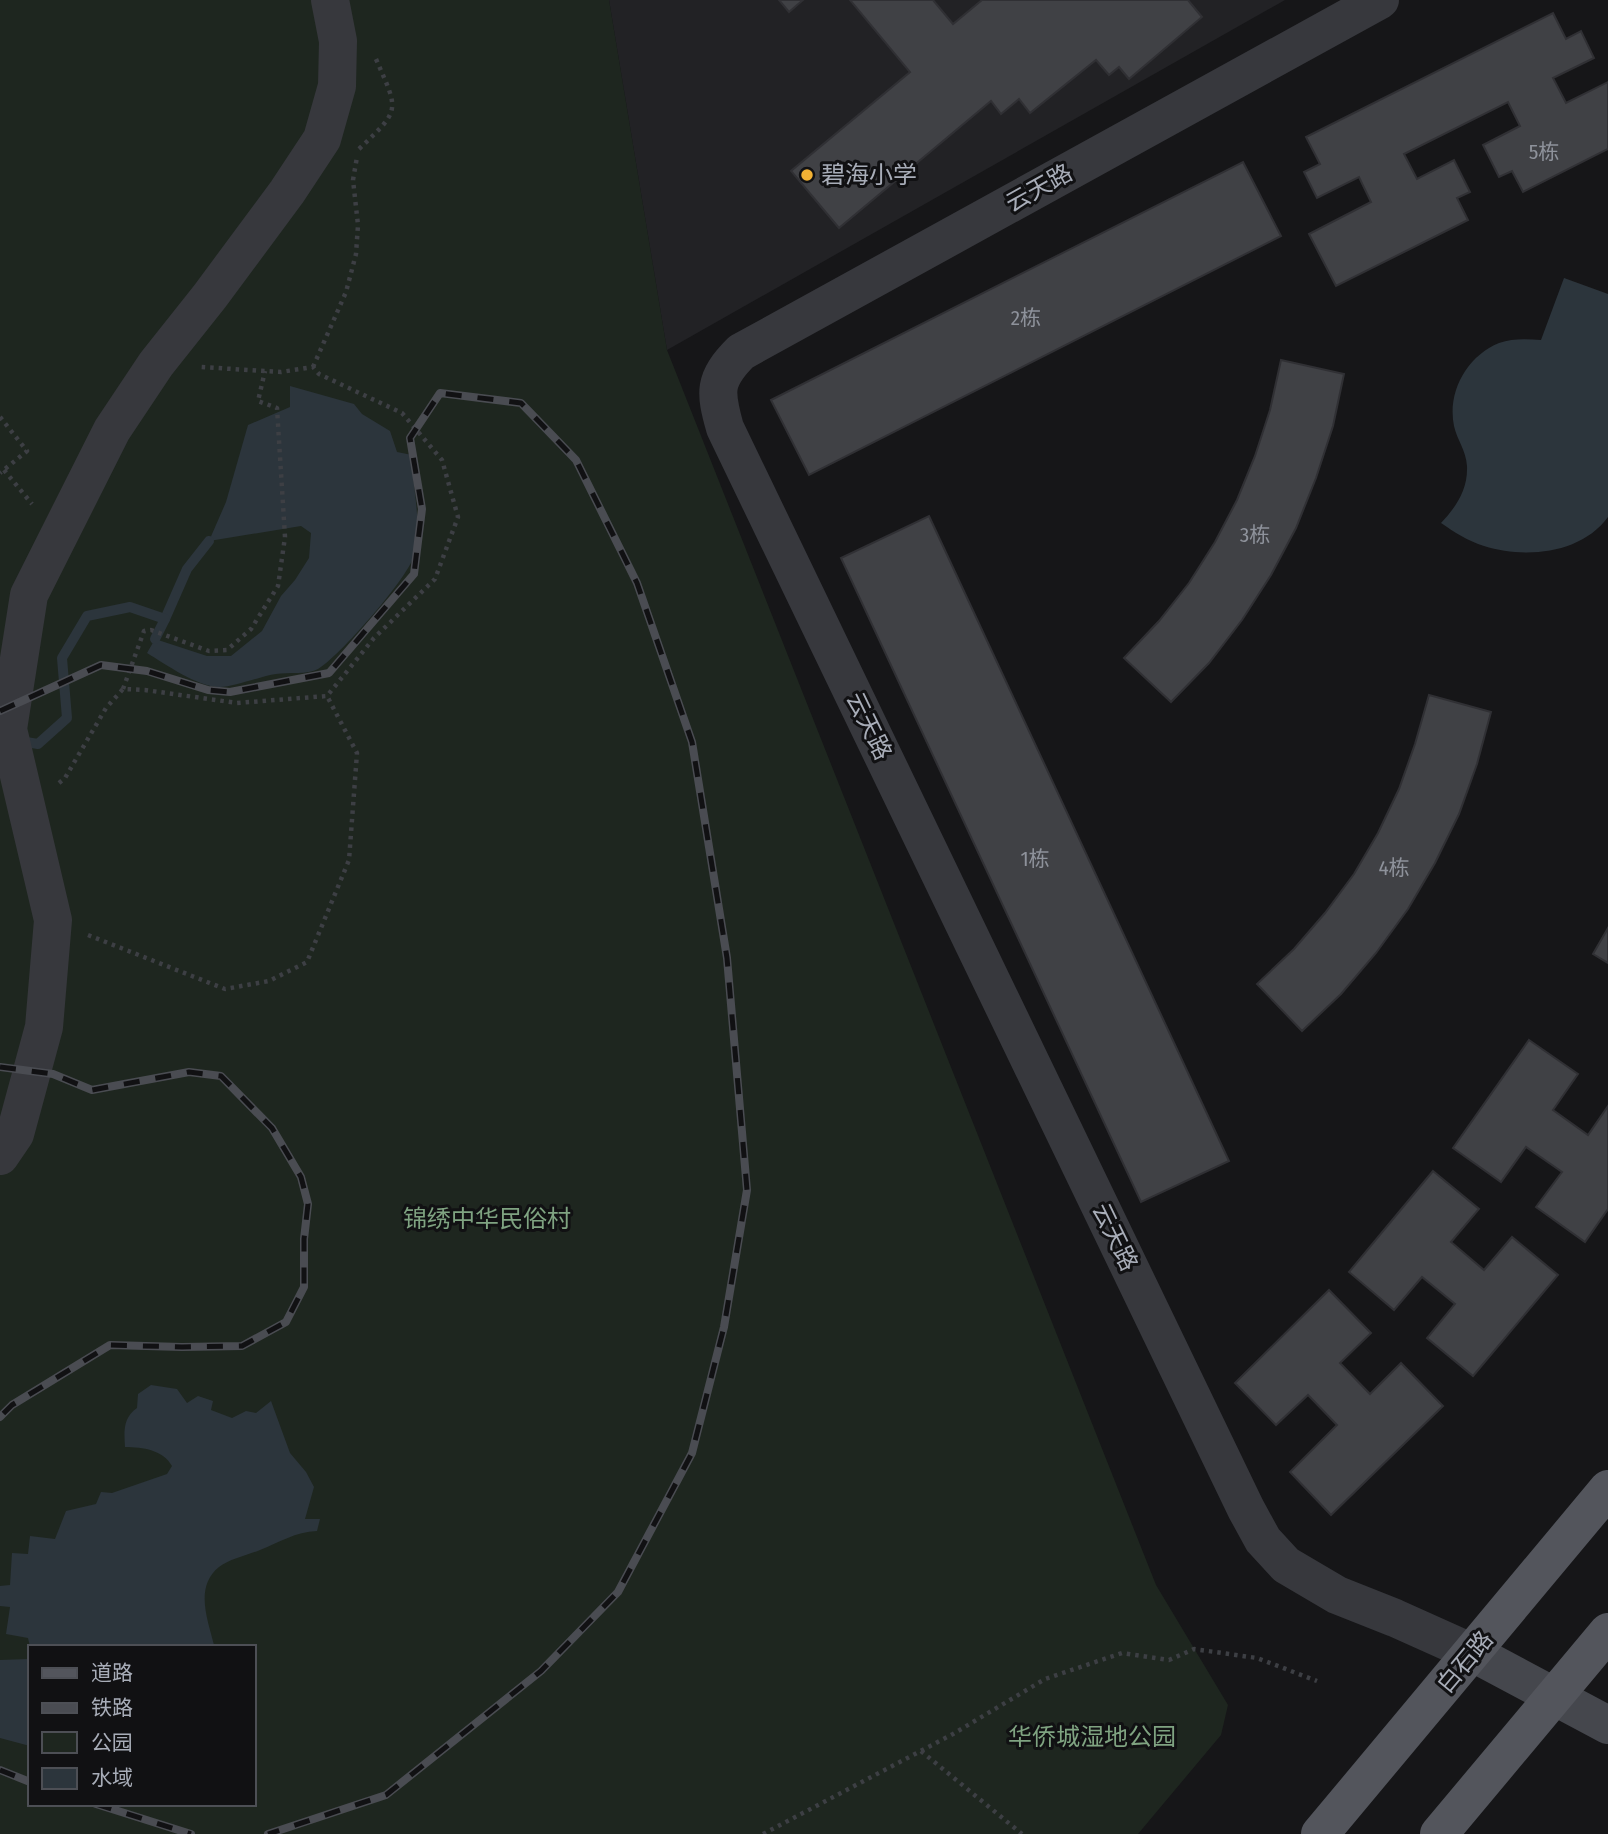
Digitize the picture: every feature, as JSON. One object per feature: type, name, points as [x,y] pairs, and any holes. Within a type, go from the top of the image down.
[{"type":"main road","name":"白石路","points":[[1320,1834],[1608,1489]]},
{"type":"main road","points":[[1439,1834],[1608,1632]]},
{"type":"street","points":[[0,1156],[15,1134],[44,1027],[53,920],[11,741],[29,595],[112,430],[156,364],[279,203],[322,139],[337,86],[338,41],[330,0]]},
{"type":"street","name":"云天路","points":[[1380,0],[741,352],[725,368],[717,390],[720,409],[731,441],[1240,1497],[1263,1539],[1286,1565],[1337,1595],[1473,1653]]},
{"type":"street","points":[[1473,1653],[1608,1726]]},
{"type":"path","points":[[313,367],[346,292],[356,254],[358,225],[353,180],[359,150],[390,120],[393,99],[375,57]]},
{"type":"path","points":[[156,364],[281,372],[313,367]]},
{"type":"path","points":[[123,689],[237,703],[327,696],[374,638],[435,579],[458,517],[442,460],[402,413],[319,374],[313,367]]},
{"type":"path","points":[[28,814],[46,793],[65,778],[106,708],[123,689],[144,632],[150,630],[209,651],[227,650],[251,629],[278,586],[285,537],[277,408],[258,401],[265,371]]},
{"type":"path","points":[[0,417],[27,451],[0,473]]},
{"type":"path","points":[[53,920],[225,989],[269,981],[307,962],[349,860],[357,753],[327,696]]},
{"type":"path","points":[[763,1834],[921,1751],[1045,1678],[1122,1653],[1169,1660],[1194,1649],[1257,1658],[1317,1681]]},
{"type":"path","points":[[921,1751],[1022,1834]]},
{"type":"shaded area","name":"碧海小学","points":[[609,0],[1285,0],[667,350]]},
{"type":"green space","name":"锦绣中华民俗村","points":[[0,0],[609,0],[667,350],[1156,1585],[1228,1705],[1221,1735],[1138,1834],[0,1834]]},
{"type":"water","points":[[1564,278],[1608,294],[1608,517],[1583,539],[1551,550],[1517,552],[1484,546],[1441,523],[1460,498],[1467,475],[1465,455],[1454,426],[1457,388],[1469,366],[1488,349],[1510,340],[1541,340]]},
{"type":"water","points":[[290,386],[354,404],[362,414],[390,431],[397,452],[412,455],[417,519],[414,556],[399,582],[371,617],[341,650],[318,669],[270,675],[224,687],[211,686],[182,674],[147,653],[155,639],[207,656],[231,656],[262,631],[281,596],[309,558],[311,533],[301,526],[209,541],[226,502],[248,425],[290,407]]},
{"type":"water","points":[[151,1385],[177,1389],[187,1403],[198,1396],[213,1401],[211,1410],[232,1418],[246,1411],[256,1413],[271,1401],[290,1453],[306,1472],[314,1487],[305,1519],[320,1519],[317,1531],[295,1535],[233,1559],[211,1575],[205,1604],[214,1645],[30,1645],[28,1638],[6,1634],[10,1607],[0,1606],[0,1586],[10,1585],[12,1553],[28,1554],[30,1536],[55,1539],[66,1511],[96,1504],[101,1492],[112,1493],[167,1474],[172,1466],[158,1453],[125,1447],[127,1421],[137,1408],[138,1394]]},
{"type":"water","points":[[28,1659],[28,1745],[0,1738],[0,1660]]},
{"type":"building","points":[[779,0],[803,0],[789,12]]},
{"type":"building","points":[[850,0],[933,0],[953,24],[982,0],[1188,0],[1202,17],[1129,79],[1119,67],[1109,75],[1096,60],[1030,113],[1019,99],[1001,114],[991,101],[839,228],[791,171],[910,72]]},
{"type":"building","points":[[1553,13],[1566,39],[1581,31],[1594,58],[1553,78],[1566,103],[1608,82],[1608,149],[1523,192],[1512,171],[1499,177],[1483,145],[1520,126],[1508,102],[1404,154],[1417,179],[1454,160],[1470,192],[1457,198],[1468,220],[1336,286],[1309,234],[1371,202],[1359,177],[1317,198],[1304,172],[1320,164],[1306,137]]},
{"type":"building","points":[[1243,162],[1281,236],[809,475],[771,400]]},
{"type":"building","points":[[1281,360],[1344,374],[1333,426],[1296,528],[1271,575],[1242,620],[1209,663],[1171,702],[1124,658],[1159,621],[1189,583],[1215,542],[1237,500],[1255,456],[1270,410]]},
{"type":"building","points":[[929,516],[1229,1161],[1141,1202],[841,558]]},
{"type":"building","points":[[1429,695],[1491,712],[1477,764],[1459,814],[1408,909],[1376,953],[1341,994],[1302,1031],[1257,984],[1294,949],[1354,874],[1399,789]]},
{"type":"building","points":[[1608,928],[1608,963],[1593,954]]},
{"type":"building","points":[[1529,1040],[1578,1074],[1553,1110],[1588,1135],[1608,1106],[1608,1209],[1585,1242],[1536,1207],[1562,1172],[1526,1147],[1501,1182],[1453,1148]]},
{"type":"building","points":[[1433,1171],[1479,1209],[1451,1242],[1484,1270],[1512,1237],[1558,1275],[1473,1376],[1427,1338],[1455,1304],[1422,1277],[1394,1310],[1349,1272]]},
{"type":"building","points":[[1329,1290],[1371,1333],[1340,1363],[1370,1394],[1401,1363],[1443,1406],[1331,1515],[1290,1472],[1337,1425],[1308,1395],[1276,1425],[1235,1383]]},
{"type":"waterway","points":[[165,619],[187,569],[209,541]]},
{"type":"waterway","points":[[20,741],[38,744],[67,718],[62,658],[87,616],[130,607],[165,619],[155,639]]},
{"type":"railway","points":[[0,711],[101,665],[147,671],[208,690],[230,692],[329,673],[414,574],[422,509],[410,438],[440,393],[521,403],[576,460],[637,583],[692,742],[727,958],[747,1190],[724,1327],[692,1453],[618,1592],[541,1671],[386,1795],[268,1834]]},
{"type":"railway","points":[[0,1067],[53,1074],[92,1090],[189,1072],[221,1076],[272,1128],[301,1177],[308,1204],[304,1239],[304,1287],[286,1322],[242,1346],[110,1345],[12,1405],[0,1417]]},
{"type":"railway","points":[[0,1770],[28,1781]]},
{"type":"railway","points":[[102,1806],[191,1834]]},
{"type":"place","name":"碧海小学","points":[[807,175]]},
{"type":"park label","name":"华侨城湿地公园","points":[[1092,1737]]}]
